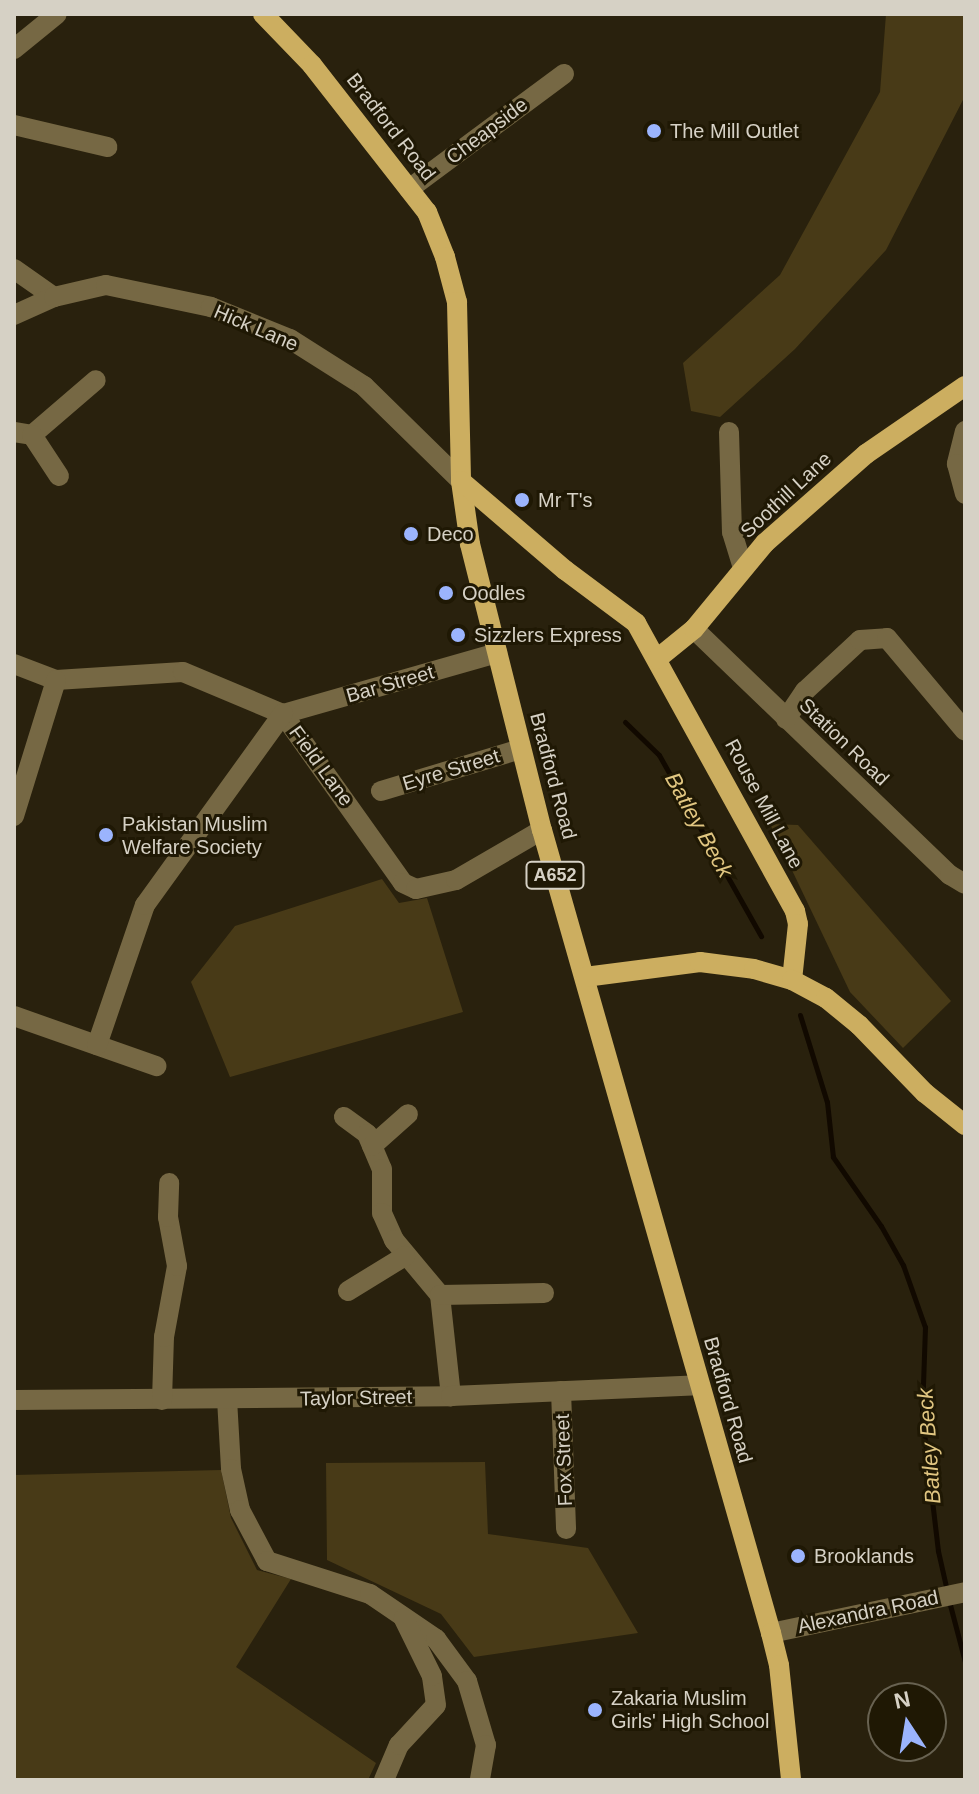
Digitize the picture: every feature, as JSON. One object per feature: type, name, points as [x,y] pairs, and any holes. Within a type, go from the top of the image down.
[{"type":"main road","name":"Bradford Road","points":[[263,14],[312,65],[427,212],[445,257],[457,302],[461,481],[470,544],[542,830],[771,1633],[779,1665],[791,1780]]},
{"type":"main road","name":"Soothill Lane","points":[[657,659],[694,629],[765,543],[866,454],[965,386]]},
{"type":"main road","points":[[461,481],[565,570],[636,623],[657,659]]},
{"type":"main road","name":"Rouse Mill Lane","points":[[657,659],[795,911],[798,924],[792,980]]},
{"type":"main road","points":[[585,977],[700,962],[754,969],[792,980],[837,1007],[925,1093],[965,1125]]},
{"type":"street","points":[[14,49],[57,14]]},
{"type":"street","name":"Cheapside","points":[[409,189],[564,74]]},
{"type":"street","points":[[14,125],[107,147]]},
{"type":"street","points":[[14,269],[54,297]]},
{"type":"street","name":"Hick Lane","points":[[14,315],[54,297],[106,285],[211,307],[290,339],[364,386],[461,481]]},
{"type":"street","points":[[59,476],[23,434],[96,380]]},
{"type":"street","points":[[965,431],[961,437],[957,464],[965,494]]},
{"type":"street","points":[[729,432],[732,532],[743,568]]},
{"type":"street","name":"Station Road","points":[[694,629],[950,875],[965,884]]},
{"type":"street","points":[[786,719],[805,691],[860,640],[887,638],[965,731]]},
{"type":"street","name":"Bar Street","points":[[283,714],[497,653]]},
{"type":"street","name":"Field Lane","points":[[14,664],[56,680],[183,672],[283,714],[403,883],[416,889],[456,880],[542,830]]},
{"type":"street","points":[[14,816],[56,680]]},
{"type":"street","points":[[97,1045],[145,905],[283,714]]},
{"type":"street","name":"Eyre Street","points":[[381,791],[521,749]]},
{"type":"street","points":[[14,1016],[156,1066]]},
{"type":"street","points":[[372,1146],[408,1114]]},
{"type":"street","points":[[344,1117],[367,1134],[382,1169],[382,1213],[405,1256],[440,1295],[451,1396]]},
{"type":"street","points":[[162,1400],[164,1337],[177,1266],[168,1217],[169,1183]]},
{"type":"street","points":[[348,1291],[405,1256]]},
{"type":"street","points":[[440,1295],[544,1293]]},
{"type":"street","name":"Taylor Street","points":[[14,1400],[451,1396],[698,1385]]},
{"type":"street","name":"Fox Street","points":[[561,1391],[566,1529]]},
{"type":"street","points":[[227,1399],[231,1469],[240,1510],[267,1561],[370,1594],[436,1639],[467,1681],[486,1745],[480,1780]]},
{"type":"street","name":"Alexandra Road","points":[[771,1633],[964,1592]]},
{"type":"street","points":[[384,1780],[399,1745],[436,1705],[432,1676],[402,1615]]},
{"type":"shaded area","points":[[886,14],[965,14],[965,96],[886,250],[795,349],[720,417],[691,411],[683,363],[780,275],[880,92]]},
{"type":"shaded area","points":[[770,824],[798,825],[951,1001],[903,1048],[850,992]]},
{"type":"shaded area","points":[[382,879],[399,903],[427,898],[463,1012],[230,1077],[191,982],[235,926]]},
{"type":"shaded area","points":[[485,1462],[488,1534],[588,1548],[638,1633],[474,1657],[441,1614],[327,1560],[326,1463]]},
{"type":"shaded area","points":[[221,1470],[231,1518],[257,1570],[291,1579],[236,1667],[376,1763],[368,1780],[14,1780],[14,1475]]},
{"type":"waterway","name":"Batley Beck","points":[[625,722],[659,755],[761,936]]},
{"type":"waterway","name":"Batley Beck","points":[[800,1015],[827,1102],[833,1157],[881,1226],[903,1265],[925,1327],[922,1415],[938,1551],[947,1591]]},
{"type":"waterway","name":"Batley Beck","points":[[949,1601],[965,1662]]},
{"type":"place","name":"The Mill Outlet","points":[[654,131]]},
{"type":"place","name":"Mr T's","points":[[522,500]]},
{"type":"place","name":"Deco","points":[[411,534]]},
{"type":"place","name":"Oodles","points":[[446,593]]},
{"type":"place","name":"Sizzlers Express","points":[[458,635]]},
{"type":"place","name":"Pakistan Muslim Welfare Society","points":[[106,835]]},
{"type":"place","name":"Brooklands","points":[[798,1556]]},
{"type":"place","name":"Zakaria Muslim Girls' High School","points":[[595,1710]]}]
